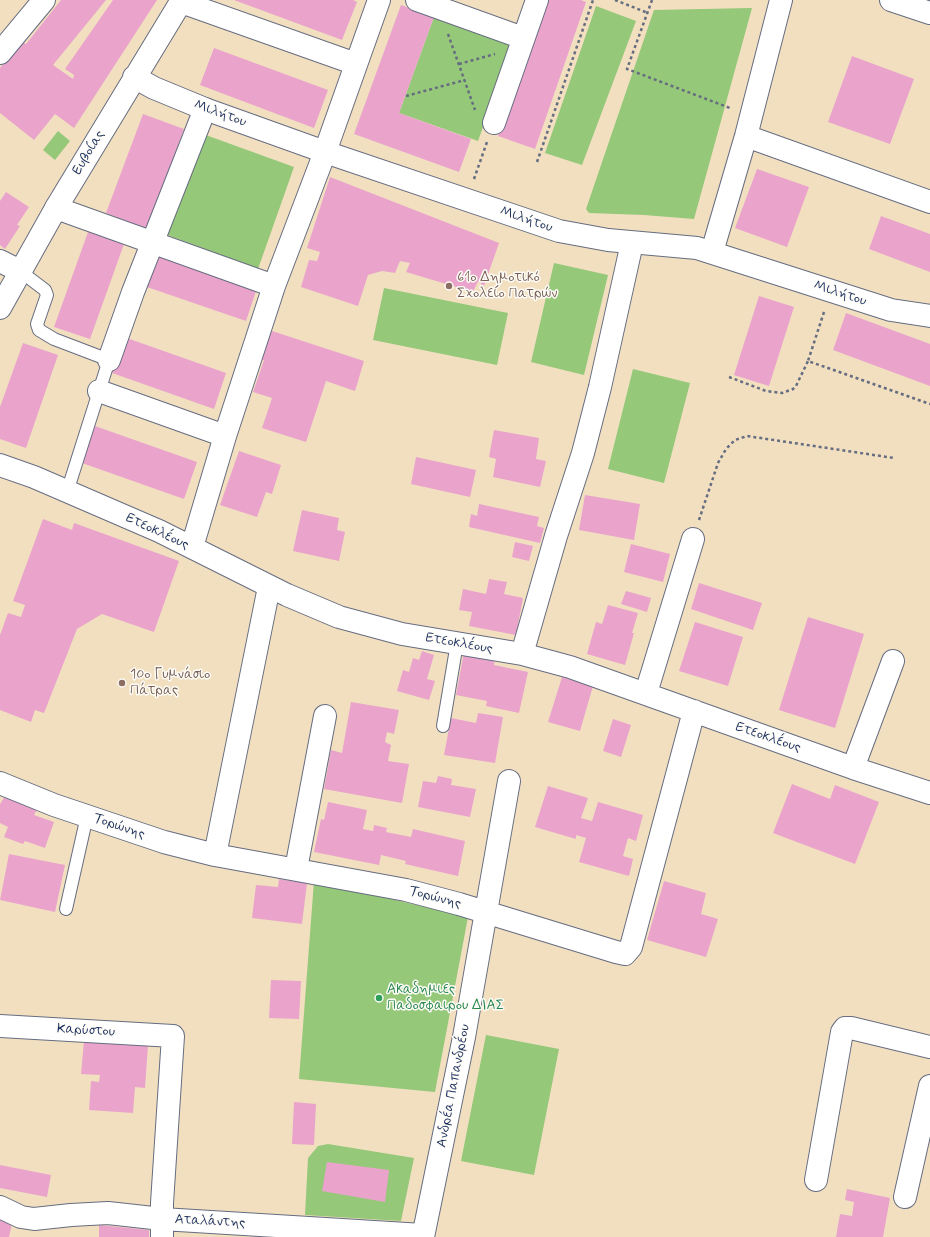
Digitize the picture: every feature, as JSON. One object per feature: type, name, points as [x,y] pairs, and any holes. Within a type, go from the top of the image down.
[{"type":"street","points":[[0,53],[44,0]]},
{"type":"street","points":[[192,547],[225,436],[274,286],[325,152],[379,0]]},
{"type":"street","points":[[417,0],[522,43]]},
{"type":"street","points":[[485,125],[522,43],[537,0]]},
{"type":"street","points":[[712,252],[749,126],[781,0]]},
{"type":"street","points":[[891,0],[930,13]]},
{"type":"street","points":[[181,1],[356,64]]},
{"type":"street","name":"Ευβοίας","points":[[0,308],[56,208],[181,1]]},
{"type":"street","name":"Μιλήτου","points":[[134,77],[154,88],[205,109],[325,152],[560,231],[593,238],[632,243],[685,246],[712,252],[891,310],[930,316]]},
{"type":"street","points":[[110,360],[132,292],[205,109]]},
{"type":"street","points":[[749,126],[930,202]]},
{"type":"street","points":[[56,208],[274,286]]},
{"type":"street","points":[[522,654],[556,536],[583,453],[600,387],[632,243]]},
{"type":"street","points":[[0,261],[20,271]]},
{"type":"street","points":[[99,391],[225,436]]},
{"type":"street","name":"Ετεοκλέους","points":[[0,465],[67,492],[192,547],[269,587],[319,609],[359,623],[402,634],[522,654],[570,667],[853,768],[930,793]]},
{"type":"street","points":[[646,693],[693,539]]},
{"type":"street","points":[[215,855],[269,587]]},
{"type":"street","points":[[853,768],[893,661]]},
{"type":"street","name":"Τορώνης","points":[[0,783],[141,836],[215,855],[406,890],[485,911],[625,954],[631,947],[694,711]]},
{"type":"street","points":[[296,869],[325,716]]},
{"type":"street","name":"Ανδρέα Παπανδρέου","points":[[423,1236],[450,1107],[509,781]]},
{"type":"street","name":"Καρύστου","points":[[0,1026],[173,1036],[162,1228]]},
{"type":"street","points":[[816,1180],[842,1032],[845,1028],[851,1028],[930,1047]]},
{"type":"street","points":[[905,1197],[930,1086]]},
{"type":"street","name":"Αταλάντης","points":[[0,1207],[21,1217],[34,1219],[108,1213],[162,1228],[423,1236]]},
{"type":"lane","points":[[20,271],[45,290],[47,295],[37,324],[39,330],[54,339],[110,360],[67,492]]},
{"type":"lane","points":[[442,726],[457,643]]},
{"type":"lane","points":[[66,909],[87,816]]},
{"type":"path","points":[[537,162],[593,0]]},
{"type":"path","points":[[615,0],[648,13]]},
{"type":"path","points":[[652,0],[627,69],[749,126]]},
{"type":"path","points":[[437,8],[465,80],[485,125],[486,143],[467,199]]},
{"type":"path","points":[[459,64],[522,43]]},
{"type":"path","points":[[406,96],[465,80]]},
{"type":"path","points":[[485,125],[486,143]]},
{"type":"path","points":[[729,377],[766,391],[782,393],[793,389],[796,386],[808,361],[831,291]]},
{"type":"path","points":[[808,361],[930,404]]},
{"type":"path","points":[[693,539],[718,463],[726,449],[735,440],[747,436],[894,458]]},
{"type":"green space","points":[[596,6],[636,21],[582,165],[545,153]]},
{"type":"green space","points":[[752,8],[694,219],[589,213],[586,209],[654,10]]},
{"type":"green space","points":[[434,17],[517,33],[478,141],[399,113]]},
{"type":"green space","points":[[58,131],[70,141],[55,160],[43,150]]},
{"type":"green space","points":[[203,134],[294,167],[258,269],[165,234]]},
{"type":"green space","points":[[554,263],[608,275],[584,375],[531,362]]},
{"type":"green space","points":[[384,288],[508,313],[497,365],[373,340]]},
{"type":"green space","points":[[633,369],[690,383],[664,483],[608,469]]},
{"type":"green space","name":"Ακαδημιες Παδοσφαιρου ΔΙΑΣ","points":[[314,881],[468,917],[435,1092],[299,1079]]},
{"type":"green space","name":"Ακαδημιες Παδοσφαιρου ΔΙΑΣ","points":[[486,1035],[559,1049],[534,1175],[461,1161]]},
{"type":"green space","points":[[328,1144],[414,1158],[401,1221],[305,1215],[308,1158],[318,1146]]},
{"type":"building","points":[[61,0],[106,0],[53,65],[73,79],[74,75],[65,69],[113,0],[157,0],[74,128],[55,114],[34,140],[0,113],[0,68],[21,41],[26,44]]},
{"type":"building","points":[[234,0],[353,0],[357,2],[342,40]]},
{"type":"building","points":[[546,0],[581,0],[586,2],[535,149],[498,136]]},
{"type":"building","points":[[401,5],[434,17],[399,113],[471,139],[459,172],[354,134]]},
{"type":"building","points":[[214,48],[328,90],[314,128],[200,85]]},
{"type":"building","points":[[852,56],[914,79],[890,144],[828,122]]},
{"type":"building","points":[[143,114],[184,129],[147,229],[106,213]]},
{"type":"building","points":[[757,169],[809,187],[787,247],[735,228]]},
{"type":"building","points":[[330,177],[499,243],[484,286],[478,281],[473,292],[406,272],[410,263],[400,261],[395,273],[382,271],[368,275],[358,306],[301,287],[309,260],[317,261],[320,252],[307,248]]},
{"type":"building","points":[[6,192],[29,207],[17,225],[20,226],[5,249],[0,245],[0,201]]},
{"type":"building","points":[[881,216],[930,234],[930,272],[869,249]]},
{"type":"building","points":[[88,232],[124,244],[90,339],[54,327]]},
{"type":"building","points":[[156,253],[257,288],[246,321],[144,286]]},
{"type":"building","points":[[759,296],[794,307],[769,386],[734,375]]},
{"type":"building","points":[[846,313],[930,344],[930,386],[833,350]]},
{"type":"building","points":[[269,330],[364,361],[355,391],[326,381],[306,442],[262,428],[272,398],[253,392],[264,360],[259,359]]},
{"type":"building","points":[[124,337],[226,373],[214,409],[112,373]]},
{"type":"building","points":[[23,343],[58,355],[26,448],[0,439],[0,407]]},
{"type":"building","points":[[95,426],[197,462],[184,499],[82,463]]},
{"type":"building","points":[[494,430],[539,438],[536,459],[546,461],[540,487],[493,477],[496,459],[489,457]]},
{"type":"building","points":[[239,451],[281,465],[272,494],[266,492],[257,517],[220,505]]},
{"type":"building","points":[[416,457],[476,470],[470,497],[411,484]]},
{"type":"building","points":[[585,495],[640,504],[634,540],[579,530]]},
{"type":"building","points":[[479,504],[539,517],[537,526],[544,528],[540,543],[469,527],[471,514],[477,516]]},
{"type":"building","points":[[302,510],[339,518],[337,530],[345,532],[339,561],[293,551]]},
{"type":"building","points":[[43,519],[72,530],[74,523],[179,561],[154,632],[102,614],[77,629],[44,713],[35,710],[31,722],[0,710],[0,635],[8,613],[21,617],[25,605],[13,601]]},
{"type":"building","points":[[515,542],[533,546],[529,561],[512,557]]},
{"type":"building","points":[[631,544],[670,554],[663,582],[624,572]]},
{"type":"building","points":[[489,579],[507,582],[504,594],[523,598],[516,635],[469,626],[472,612],[459,610],[463,589],[486,594]]},
{"type":"building","points":[[699,583],[762,603],[753,630],[691,609]]},
{"type":"building","points":[[626,591],[651,598],[647,612],[621,604]]},
{"type":"building","points":[[608,605],[638,613],[625,665],[587,654],[596,622],[602,624]]},
{"type":"building","points":[[808,617],[864,634],[835,728],[779,710]]},
{"type":"building","points":[[695,622],[743,637],[728,686],[679,671]]},
{"type":"building","points":[[422,651],[434,655],[427,679],[435,681],[429,700],[397,691],[403,670],[409,672],[413,658],[419,660]]},
{"type":"building","points":[[464,652],[495,657],[494,665],[528,672],[519,713],[486,706],[487,701],[456,695]]},
{"type":"building","points":[[562,677],[593,686],[580,731],[548,722]]},
{"type":"building","points":[[351,702],[399,710],[394,734],[387,732],[385,742],[391,745],[388,761],[409,764],[402,803],[324,789],[331,750],[342,753]]},
{"type":"building","points":[[478,713],[503,717],[495,763],[444,755],[451,718],[476,723]]},
{"type":"building","points":[[613,719],[631,725],[621,757],[603,751]]},
{"type":"building","points":[[438,776],[452,779],[451,785],[476,789],[470,817],[418,807],[423,781],[436,783]]},
{"type":"building","points":[[792,784],[830,799],[835,785],[879,802],[855,864],[773,833]]},
{"type":"building","points":[[548,786],[588,798],[581,818],[592,821],[598,802],[643,815],[636,841],[628,838],[623,856],[633,859],[629,876],[579,862],[586,838],[576,835],[576,839],[535,827]]},
{"type":"building","points":[[5,796],[37,809],[34,815],[54,822],[45,848],[25,841],[23,844],[4,837],[8,827],[0,823],[0,804]]},
{"type":"building","points":[[328,802],[367,810],[363,829],[373,831],[374,825],[387,828],[386,832],[411,837],[413,829],[465,841],[458,876],[405,864],[406,861],[381,855],[379,865],[314,852],[321,819],[324,820]]},
{"type":"building","points":[[9,854],[65,865],[55,912],[0,900]]},
{"type":"building","points":[[279,879],[307,883],[302,924],[252,918],[256,885],[278,887]]},
{"type":"building","points":[[664,881],[706,893],[701,914],[718,919],[706,957],[647,940]]},
{"type":"building","points":[[271,980],[301,981],[299,1019],[269,1018]]},
{"type":"building","points":[[84,1041],[148,1045],[145,1088],[135,1087],[133,1113],[89,1110],[91,1081],[99,1082],[100,1075],[81,1074]]},
{"type":"building","points":[[294,1102],[316,1104],[314,1145],[292,1144]]},
{"type":"building","points":[[327,1162],[389,1170],[385,1202],[322,1191]]},
{"type":"building","points":[[0,1165],[51,1175],[47,1197],[0,1188]]},
{"type":"building","points":[[847,1189],[890,1198],[883,1237],[836,1237],[840,1214],[852,1216],[854,1202],[845,1200]]},
{"type":"building","points":[[0,1216],[13,1219],[9,1237],[0,1237]]},
{"type":"building","points":[[99,1225],[149,1230],[149,1237],[99,1237]]},
{"type":"place","name":"61ο Δημοτικό Σχολείο Πατρών","points":[[449,286]]},
{"type":"place","name":"10ο Γυμνάσιο Πάτρας","points":[[122,683]]},
{"type":"place","name":"Ακαδημιες Παδοσφαιρου ΔΙΑΣ","points":[[379,998]]}]
